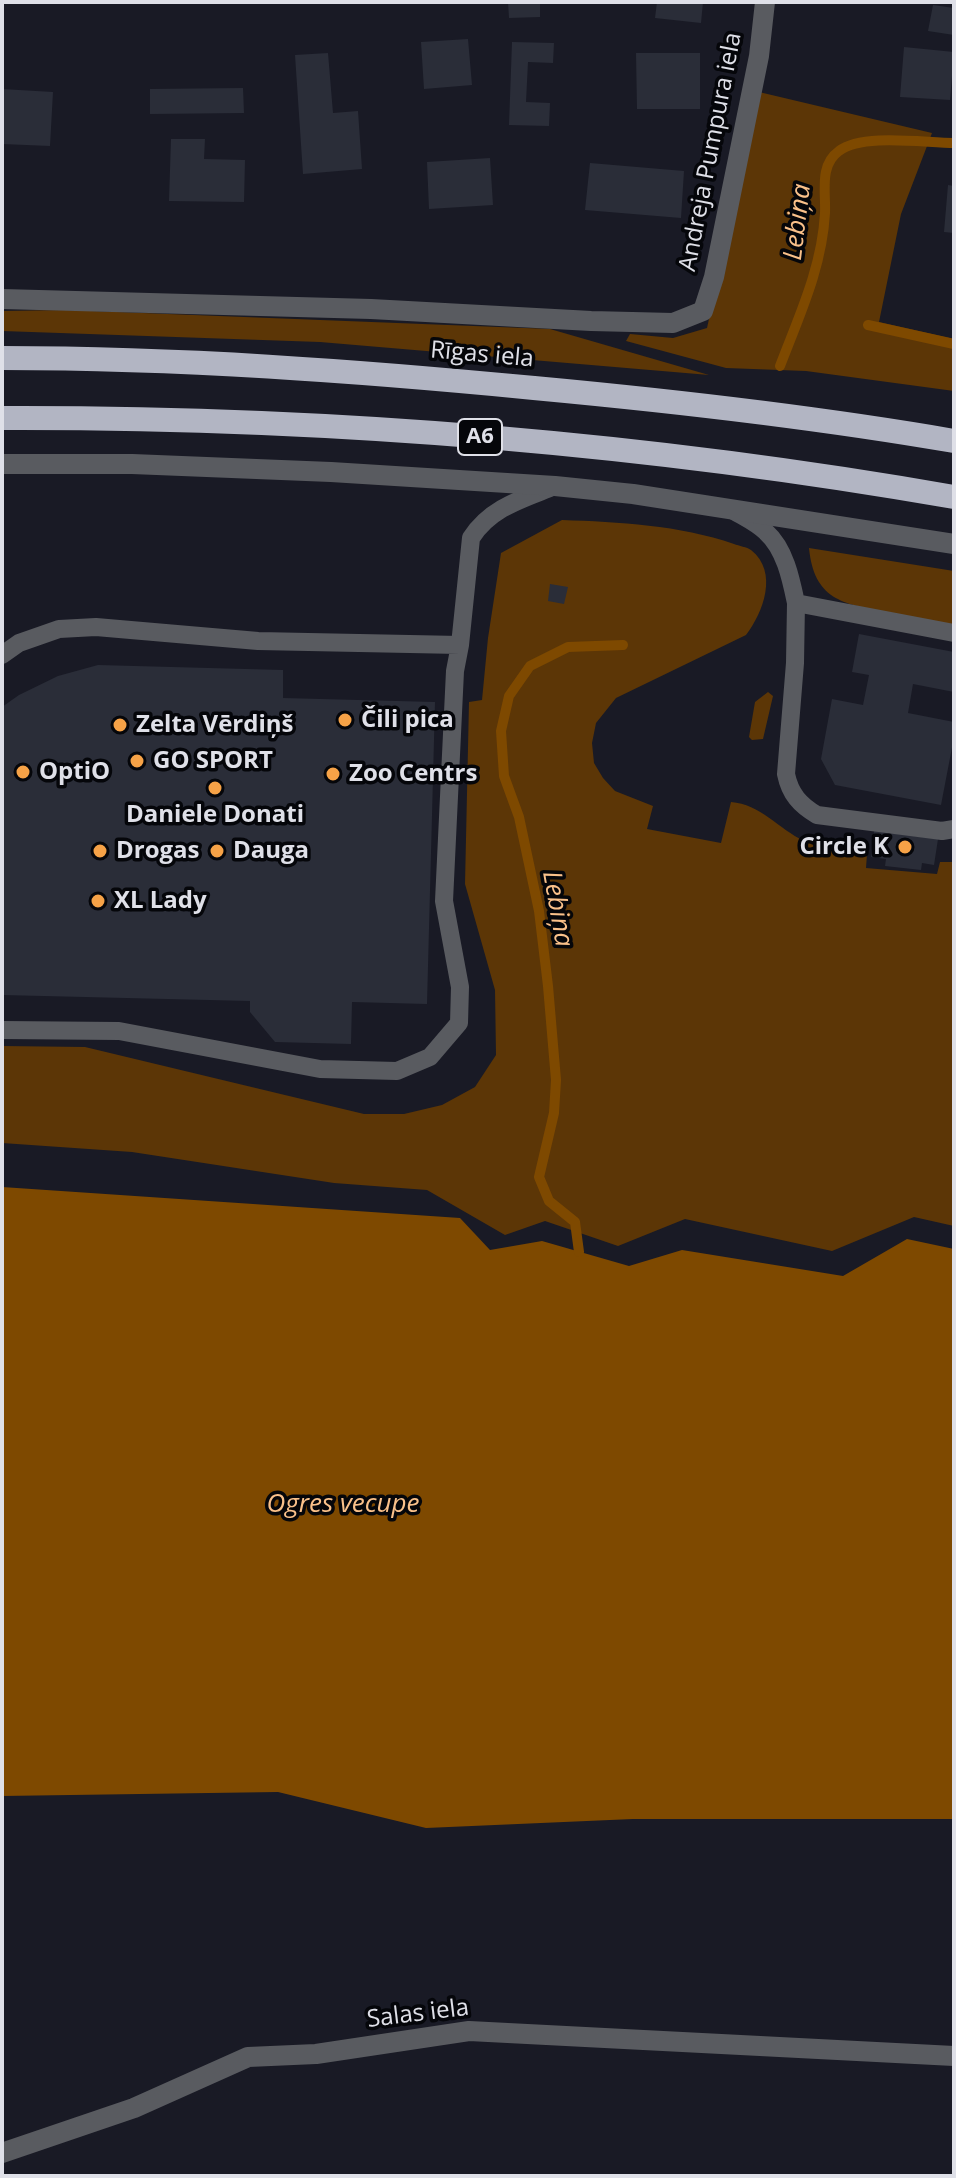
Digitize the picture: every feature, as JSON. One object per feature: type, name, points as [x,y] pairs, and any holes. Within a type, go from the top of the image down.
[{"type":"highway","name":"Rīgas iela","points":[[2,358],[257,365],[423,377],[678,402],[954,441]]},
{"type":"highway","name":"A6","points":[[2,418],[86,417],[418,431],[658,454],[954,497]]},
{"type":"street","name":"Andreja Pumpura iela","points":[[703,311],[714,277],[759,56],[765,2]]},
{"type":"street","name":"Rīgas iela","points":[[2,299],[371,309],[673,323],[703,311]]},
{"type":"street","points":[[2,464],[224,467],[555,486],[633,494],[954,544]]},
{"type":"street","name":"Salas iela","points":[[2,2153],[134,2108],[248,2057],[316,2054],[469,2031],[954,2056]]},
{"type":"lane","points":[[2,1030],[119,1031],[320,1069],[397,1071],[430,1057],[459,1023],[460,987],[444,901],[455,671],[471,538],[480,524],[496,510],[555,486]]},
{"type":"lane","points":[[733,510],[767,532],[772,539],[788,568],[796,603],[795,663],[786,774],[795,798],[817,815],[942,831],[954,829]]},
{"type":"lane","points":[[796,603],[954,633]]},
{"type":"lane","points":[[2,655],[19,643],[59,629],[96,627],[258,641],[460,645]]},
{"type":"shaded area","points":[[759,92],[932,133],[901,214],[879,322],[954,339],[954,391],[806,371],[726,368],[626,341],[630,334],[673,338],[707,328]]},
{"type":"shaded area","points":[[66,310],[550,329],[709,375],[320,342],[2,331],[2,311]]},
{"type":"shaded area","points":[[562,520],[649,526],[713,538],[751,550],[764,569],[766,581],[762,604],[746,635],[616,698],[596,723],[592,743],[594,763],[615,791],[653,806],[647,829],[721,843],[731,802],[751,807],[804,841],[835,850],[867,854],[866,868],[937,874],[940,862],[954,862],[954,1226],[914,1217],[832,1251],[685,1219],[618,1246],[545,1221],[505,1235],[427,1190],[334,1183],[132,1152],[2,1143],[2,1046],[85,1047],[364,1114],[404,1114],[442,1105],[475,1087],[496,1055],[495,990],[465,884],[469,702],[482,700],[501,553]]},
{"type":"shaded area","points":[[809,548],[954,571],[954,625],[844,602],[824,589],[812,565]]},
{"type":"shaded area","points":[[768,692],[773,696],[763,739],[752,740],[749,737],[755,702]]},
{"type":"water","name":"Ogres vecupe","points":[[2,1187],[460,1218],[490,1250],[542,1241],[629,1266],[682,1250],[843,1276],[907,1239],[954,1249],[954,1819],[633,1819],[426,1828],[278,1792],[2,1796]]},
{"type":"building","points":[[508,2],[540,2],[540,17],[509,18]]},
{"type":"building","points":[[657,2],[703,2],[701,23],[655,18]]},
{"type":"building","points":[[933,5],[954,8],[954,35],[928,31]]},
{"type":"building","points":[[468,39],[472,85],[424,89],[421,42]]},
{"type":"building","points":[[512,42],[554,43],[553,63],[528,62],[526,102],[550,103],[549,126],[509,125]]},
{"type":"building","points":[[904,47],[954,52],[950,100],[900,97]]},
{"type":"building","points":[[328,53],[333,113],[358,111],[362,169],[303,174],[295,55]]},
{"type":"building","points":[[636,53],[700,53],[700,109],[637,109]]},
{"type":"building","points":[[243,88],[244,113],[150,114],[150,89]]},
{"type":"building","points":[[2,89],[53,92],[50,146],[2,144]]},
{"type":"building","points":[[171,139],[205,139],[204,159],[245,160],[244,202],[169,201]]},
{"type":"building","points":[[490,158],[493,205],[429,209],[427,162]]},
{"type":"building","points":[[590,163],[684,171],[681,218],[585,210]]},
{"type":"building","points":[[948,185],[954,186],[954,233],[944,232]]},
{"type":"building","points":[[550,584],[568,587],[564,604],[548,601]]},
{"type":"building","name":"Circle K","points":[[859,634],[954,652],[954,692],[913,684],[908,713],[954,722],[941,805],[835,785],[821,759],[832,699],[863,705],[869,675],[852,672]]},
{"type":"building","name":"Dauga","points":[[98,665],[283,670],[283,698],[435,702],[427,1004],[352,1002],[351,1044],[275,1042],[250,1012],[250,1001],[2,995],[2,707],[58,676]]},
{"type":"building","name":"Circle K","points":[[874,831],[938,839],[934,865],[922,863],[921,870],[885,866],[886,859],[871,857]]},
{"type":"waterway","name":"Lebiņa","points":[[780,366],[819,253],[825,213],[826,171],[833,157],[850,145],[863,142],[954,143]]},
{"type":"waterway","points":[[868,325],[954,344]]},
{"type":"waterway","name":"Lebiņa","points":[[579,1252],[575,1222],[549,1201],[539,1177],[554,1113],[556,1080],[548,986],[539,911],[519,817],[504,776],[501,731],[509,696],[530,666],[568,647],[623,645]]},
{"type":"place","name":"Čili pica","points":[[345,720]]},
{"type":"place","name":"Zelta Vērdiņš","points":[[120,725]]},
{"type":"place","name":"GO SPORT","points":[[137,761]]},
{"type":"place","name":"OptiO","points":[[23,772]]},
{"type":"place","name":"Zoo Centrs","points":[[333,774]]},
{"type":"place","name":"Daniele Donati","points":[[215,788]]},
{"type":"place","name":"Circle K","points":[[905,847]]},
{"type":"place","name":"Drogas","points":[[100,851]]},
{"type":"place","name":"Dauga","points":[[217,851]]},
{"type":"place","name":"XL Lady","points":[[98,901]]}]
